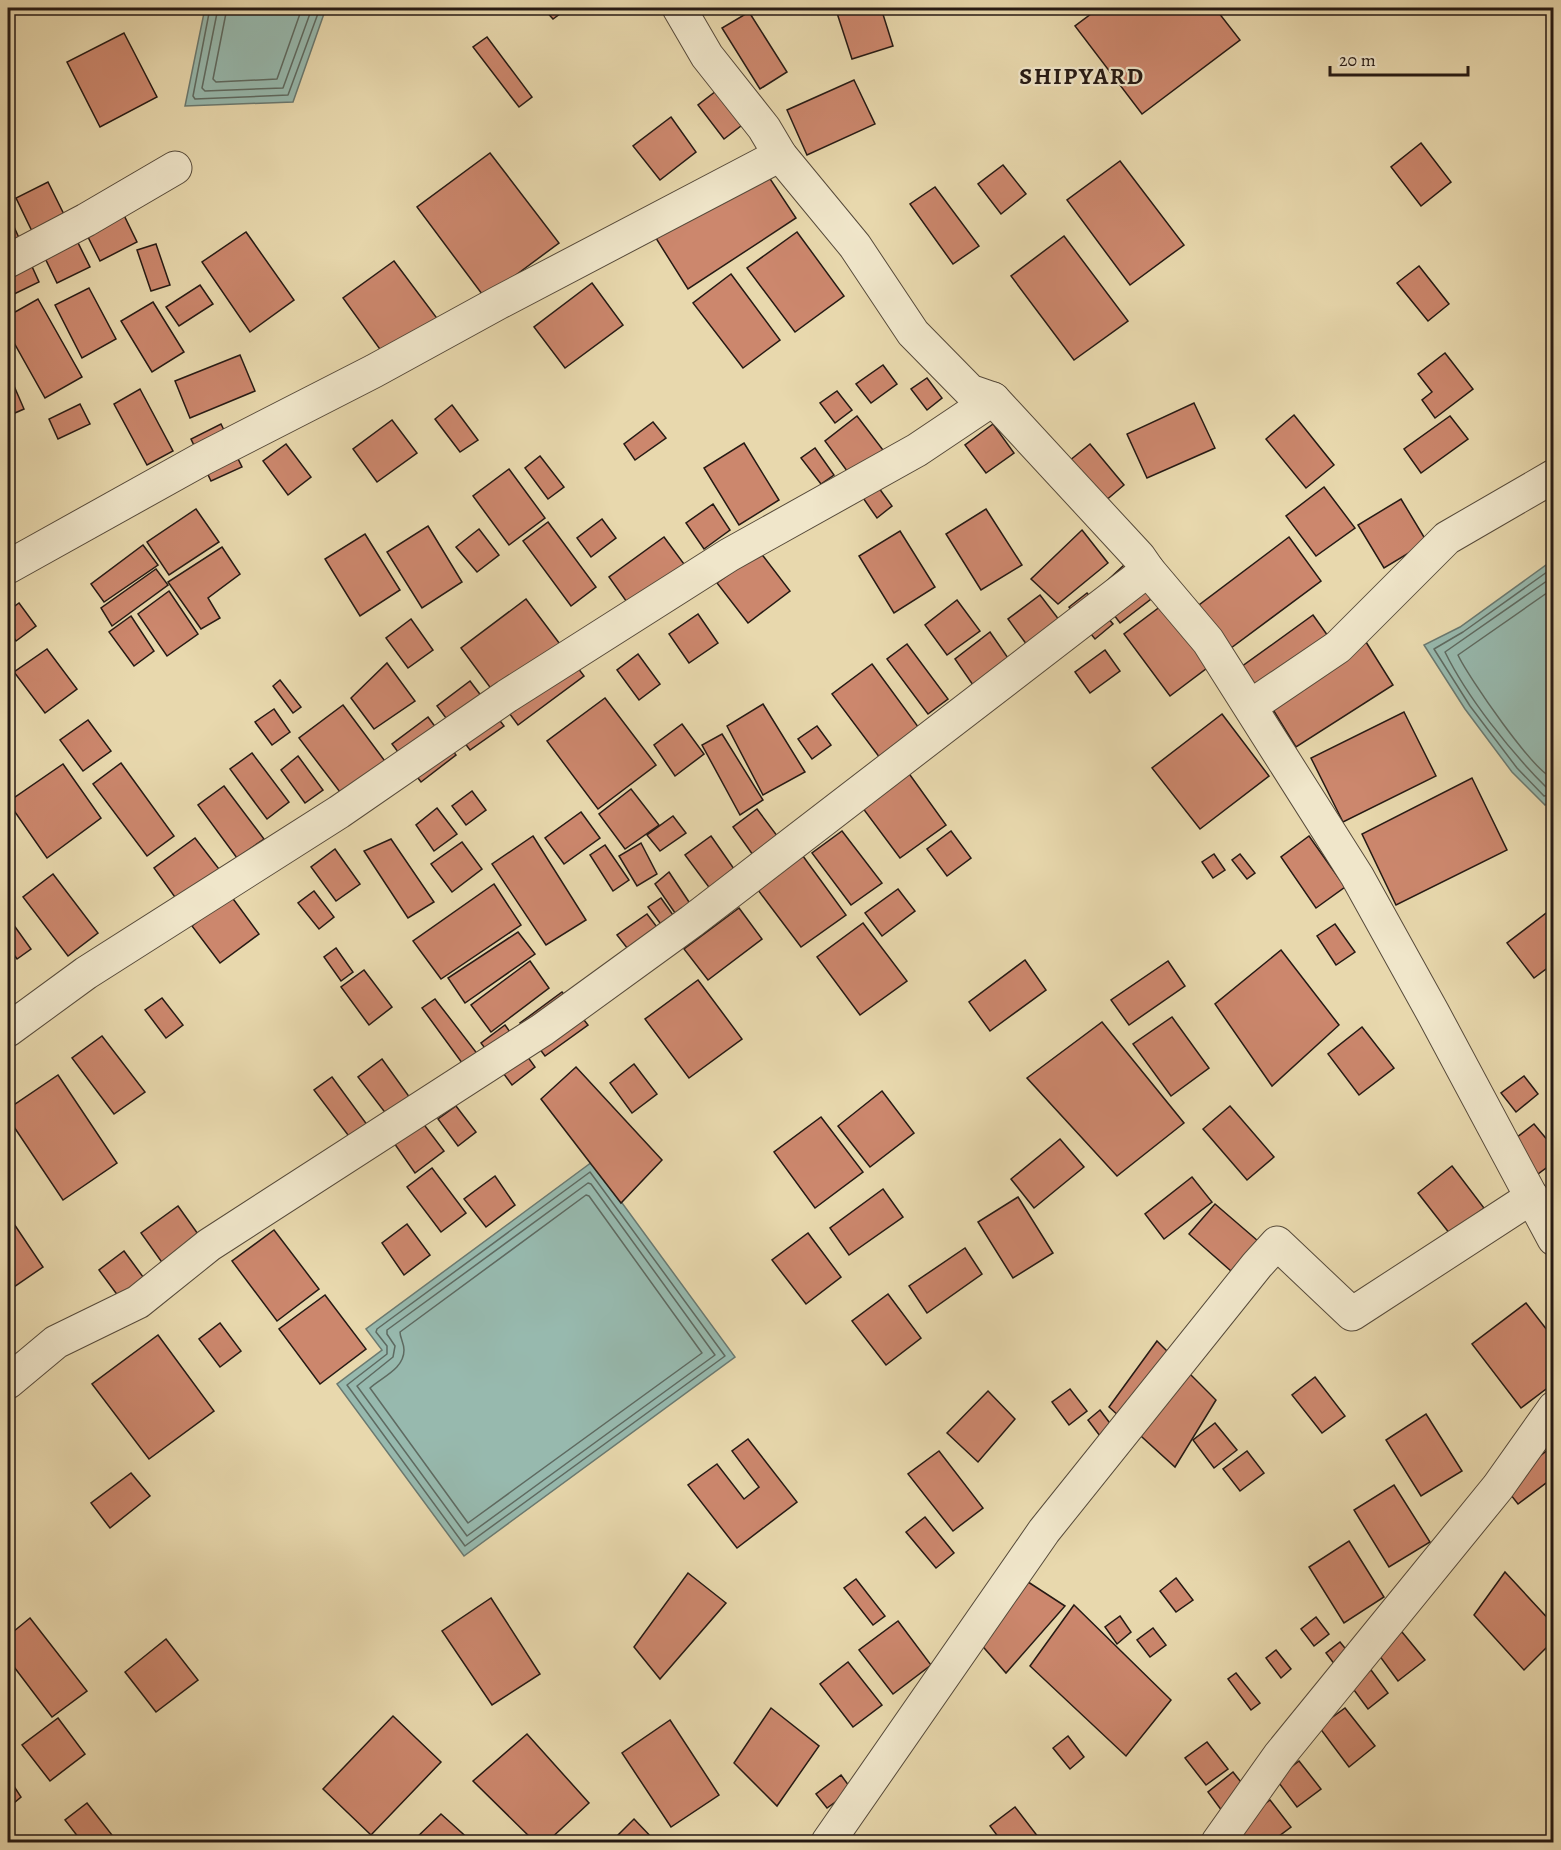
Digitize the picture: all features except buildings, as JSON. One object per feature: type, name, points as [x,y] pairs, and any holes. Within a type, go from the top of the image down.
[{"type":"street","points":[[679,8],[707,56],[764,128],[780,155],[855,246],[913,333],[970,391],[993,399],[1139,557],[1208,640],[1357,876],[1554,1239]]},
{"type":"street","points":[[8,567],[202,459],[374,371],[780,155]]},
{"type":"street","points":[[8,261],[86,220],[175,168]]},
{"type":"street","points":[[8,1030],[86,973],[339,812],[507,696],[729,555],[918,450],[993,399]]},
{"type":"street","points":[[1251,706],[1338,647],[1447,538],[1554,476]]},
{"type":"street","points":[[8,1382],[56,1342],[138,1302],[208,1245],[542,1030],[702,914],[1148,570]]},
{"type":"street","points":[[828,1842],[1044,1531],[1277,1243],[1352,1314],[1532,1197]]},
{"type":"street","points":[[1218,1842],[1279,1756],[1498,1487],[1554,1408]]},
{"type":"water","points":[[205,8],[326,8],[293,102],[185,106]]},
{"type":"water","points":[[1553,560],[1554,799],[1545,805],[1512,772],[1465,709],[1424,645],[1460,627]]},
{"type":"water","points":[[592,1162],[735,1357],[464,1556],[337,1384],[382,1350],[366,1329]]},
{"type":"district","name":"SHIPYARD","points":[[1082,76]]}]
